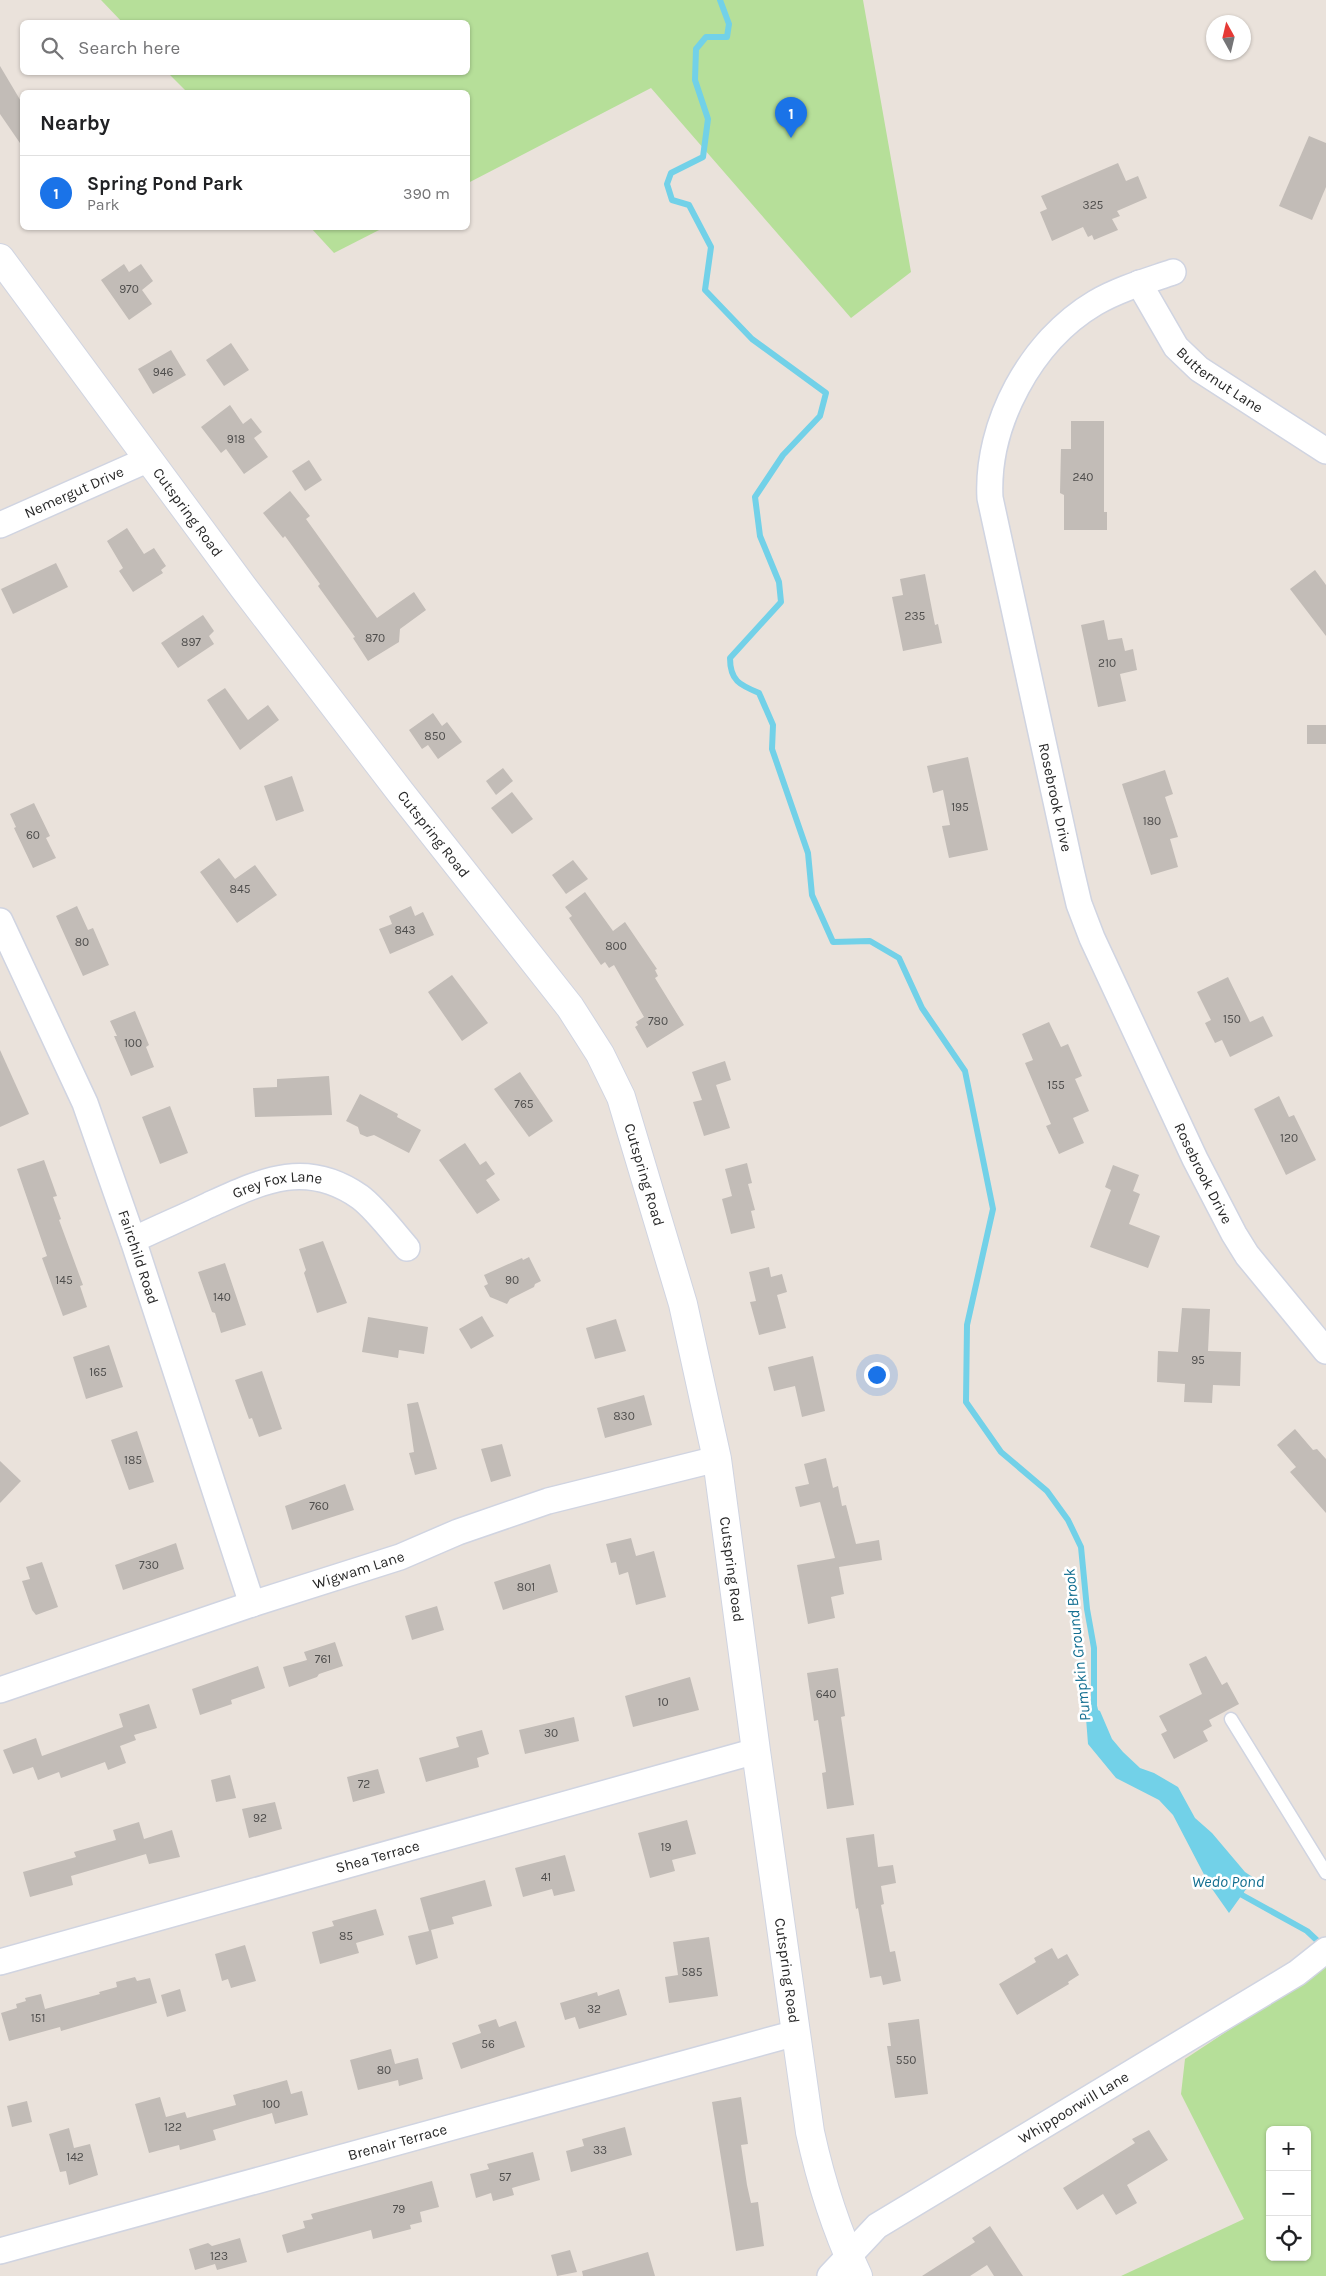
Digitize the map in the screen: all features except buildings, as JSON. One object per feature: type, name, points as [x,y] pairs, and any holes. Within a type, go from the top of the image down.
[{"type":"street","name":"Cutspring Road","points":[[0,258],[382,769],[570,1007],[600,1054],[621,1097],[683,1304],[718,1459],[756,1752],[810,2132],[845,2270]]},
{"type":"street","name":"Rosebrook Drive","points":[[1173,272],[1139,283],[1095,303],[1074,319],[1036,360],[1016,388],[998,429],[989,476],[990,498],[1071,870],[1079,904],[1092,938],[1196,1159],[1234,1234],[1247,1255],[1326,1351]]},
{"type":"street","name":"Butternut Lane","points":[[1139,283],[1176,347],[1199,369],[1326,451]]},
{"type":"street","name":"Nemergut Drive","points":[[0,525],[149,459]]},
{"type":"street","name":"Fairchild Road","points":[[0,921],[85,1103],[252,1604]]},
{"type":"street","name":"Grey Fox Lane","points":[[132,1240],[254,1185],[280,1178],[308,1177],[334,1183],[361,1198],[407,1248]]},
{"type":"street","name":"Wigwam Lane","points":[[0,1690],[252,1604],[391,1560],[458,1532],[548,1501],[718,1459]]},
{"type":"street","name":"Shea Terrace","points":[[0,1962],[756,1752]]},
{"type":"street","name":"Whippoorwill Lane","points":[[845,2270],[877,2226],[1297,1973],[1326,1950]]},
{"type":"street","name":"Brenair Terrace","points":[[0,2251],[796,2033]]},
{"type":"lane","points":[[1231,1719],[1326,1874]]},
{"type":"green space","points":[[101,0],[863,0],[911,272],[851,318],[651,88],[470,182],[470,90],[185,90],[170,75],[470,75],[470,20],[120,20]]},
{"type":"green space","points":[[313,230],[379,230],[334,253]]},
{"type":"green space","points":[[1326,1966],[1326,2276],[1121,2276],[1244,2219],[1181,2094],[1185,2059]]},
{"type":"water","name":"Wedo Pond","points":[[1085,1705],[1100,1711],[1112,1739],[1140,1768],[1154,1773],[1178,1787],[1195,1818],[1212,1833],[1245,1872],[1254,1878],[1229,1913],[1210,1886],[1173,1815],[1159,1800],[1116,1778],[1088,1744]]},
{"type":"waterway","name":"Pumpkin Ground Brook","points":[[720,0],[729,24],[727,37],[706,37],[696,49],[695,80],[708,119],[703,157],[671,173],[667,184],[672,200],[689,205],[711,247],[705,290],[752,339],[826,393],[820,416],[783,455],[755,497],[760,536],[779,582],[781,602],[730,658],[730,666],[737,681],[759,693],[773,725],[772,749],[808,853],[812,895],[833,942],[870,941],[899,958],[922,1008],[965,1071],[993,1209],[967,1325],[966,1402],[1001,1452],[1047,1491],[1068,1520],[1081,1547],[1087,1609],[1094,1648],[1094,1706],[1097,1718]]},
{"type":"waterway","name":"Pumpkin Ground Brook","points":[[1237,1888],[1242,1895],[1307,1931],[1323,1946]]},
{"type":"place","name":"Spring Pond Park","points":[[791,138]]}]
